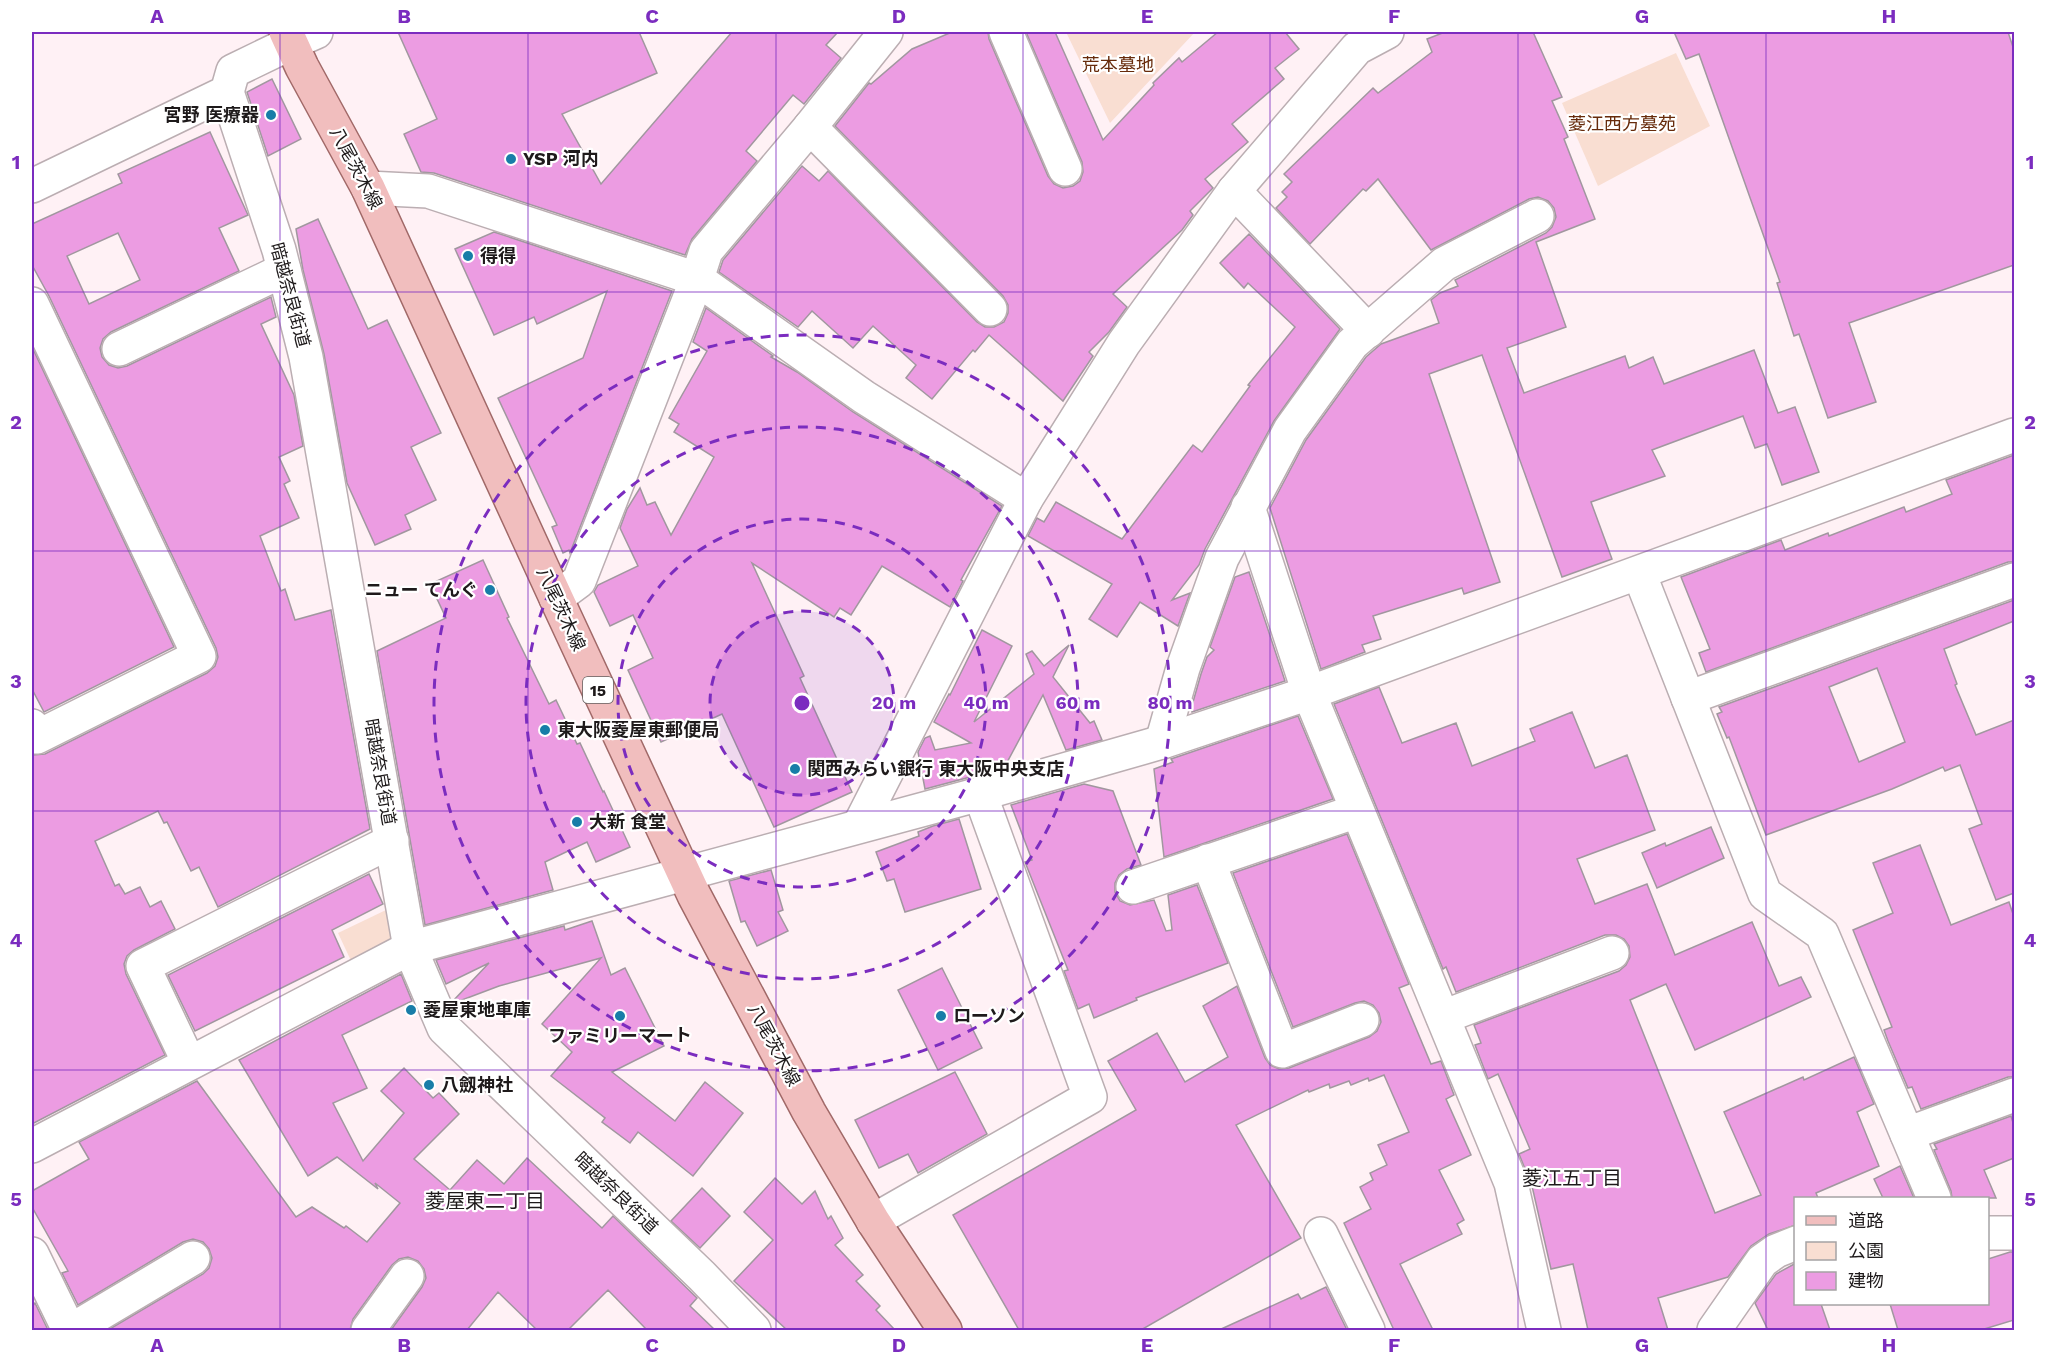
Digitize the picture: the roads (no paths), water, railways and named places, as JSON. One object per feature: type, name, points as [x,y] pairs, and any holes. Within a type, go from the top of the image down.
[{"type":"main road","name":"八尾茨木線","points":[[298,35],[302,67],[368,188],[683,873],[809,1112],[873,1221],[945,1330]]},
{"type":"street","points":[[556,598],[579,581],[698,279],[706,251],[886,32]]},
{"type":"street","points":[[1006,32],[1065,169]]},
{"type":"street","points":[[859,826],[1026,499],[1124,343],[1234,191],[1357,48],[1388,32]]},
{"type":"street","points":[[32,186],[227,92],[233,71],[298,35]]},
{"type":"street","name":"暗越奈良街道","points":[[227,92],[284,270],[306,357],[410,948],[444,1028],[702,1276],[754,1330]]},
{"type":"street","points":[[810,127],[990,309]]},
{"type":"street","points":[[368,188],[428,191],[698,279],[864,397],[1026,499]]},
{"type":"street","points":[[1234,191],[1368,331]]},
{"type":"street","points":[[1162,742],[1183,668],[1222,558],[1290,430],[1352,344],[1444,264],[1537,216]]},
{"type":"street","points":[[119,349],[284,270]]},
{"type":"street","points":[[32,304],[199,656],[37,737],[32,726]]},
{"type":"street","points":[[32,1146],[410,948],[980,794],[1162,742],[1309,693],[2014,435]]},
{"type":"street","points":[[1248,507],[1309,693],[1511,1183],[1544,1330]]},
{"type":"street","points":[[1639,573],[1765,894],[1822,934],[1934,1197]]},
{"type":"street","points":[[1689,698],[2014,580]]},
{"type":"street","points":[[873,1221],[1090,1097],[980,794]]},
{"type":"street","points":[[1133,887],[1358,811]]},
{"type":"street","points":[[189,1063],[143,966],[392,841]]},
{"type":"street","points":[[1208,861],[1282,1052],[1362,1020]]},
{"type":"street","points":[[1443,1017],[1612,953]]},
{"type":"street","points":[[1907,1134],[2014,1095]]},
{"type":"street","points":[[1989,1233],[2014,1233]]},
{"type":"street","points":[[1322,1234],[1368,1330]]},
{"type":"street","points":[[1714,1330],[1762,1261],[1776,1251],[1794,1245]]},
{"type":"street","points":[[32,1254],[71,1330],[193,1258]]},
{"type":"street","points":[[368,1330],[407,1276]]},
{"type":"place","name":"宮野 医療器","points":[[271,115]]},
{"type":"place","name":"YSP 河内","points":[[511,159]]},
{"type":"place","name":"得得","points":[[468,256]]},
{"type":"place","name":"ニュー てんぐ","points":[[490,590]]},
{"type":"place","name":"東大阪菱屋東郵便局","points":[[545,730]]},
{"type":"place","name":"関西みらい銀行 東大阪中央支店","points":[[795,769]]},
{"type":"place","name":"大新 食堂","points":[[577,822]]},
{"type":"place","name":"菱屋東地車庫","points":[[411,1010]]},
{"type":"place","name":"ファミリーマート","points":[[620,1016]]},
{"type":"place","name":"ローソン","points":[[941,1016]]},
{"type":"place","name":"八劔神社","points":[[429,1085]]},
{"type":"district","name":"菱江五丁目","points":[[1572,1178]]},
{"type":"district","name":"菱屋東二丁目","points":[[485,1201]]},
{"type":"park label","name":"荒本墓地","points":[[1118,65]]},
{"type":"park label","name":"菱江西方墓苑","points":[[1622,124]]}]
